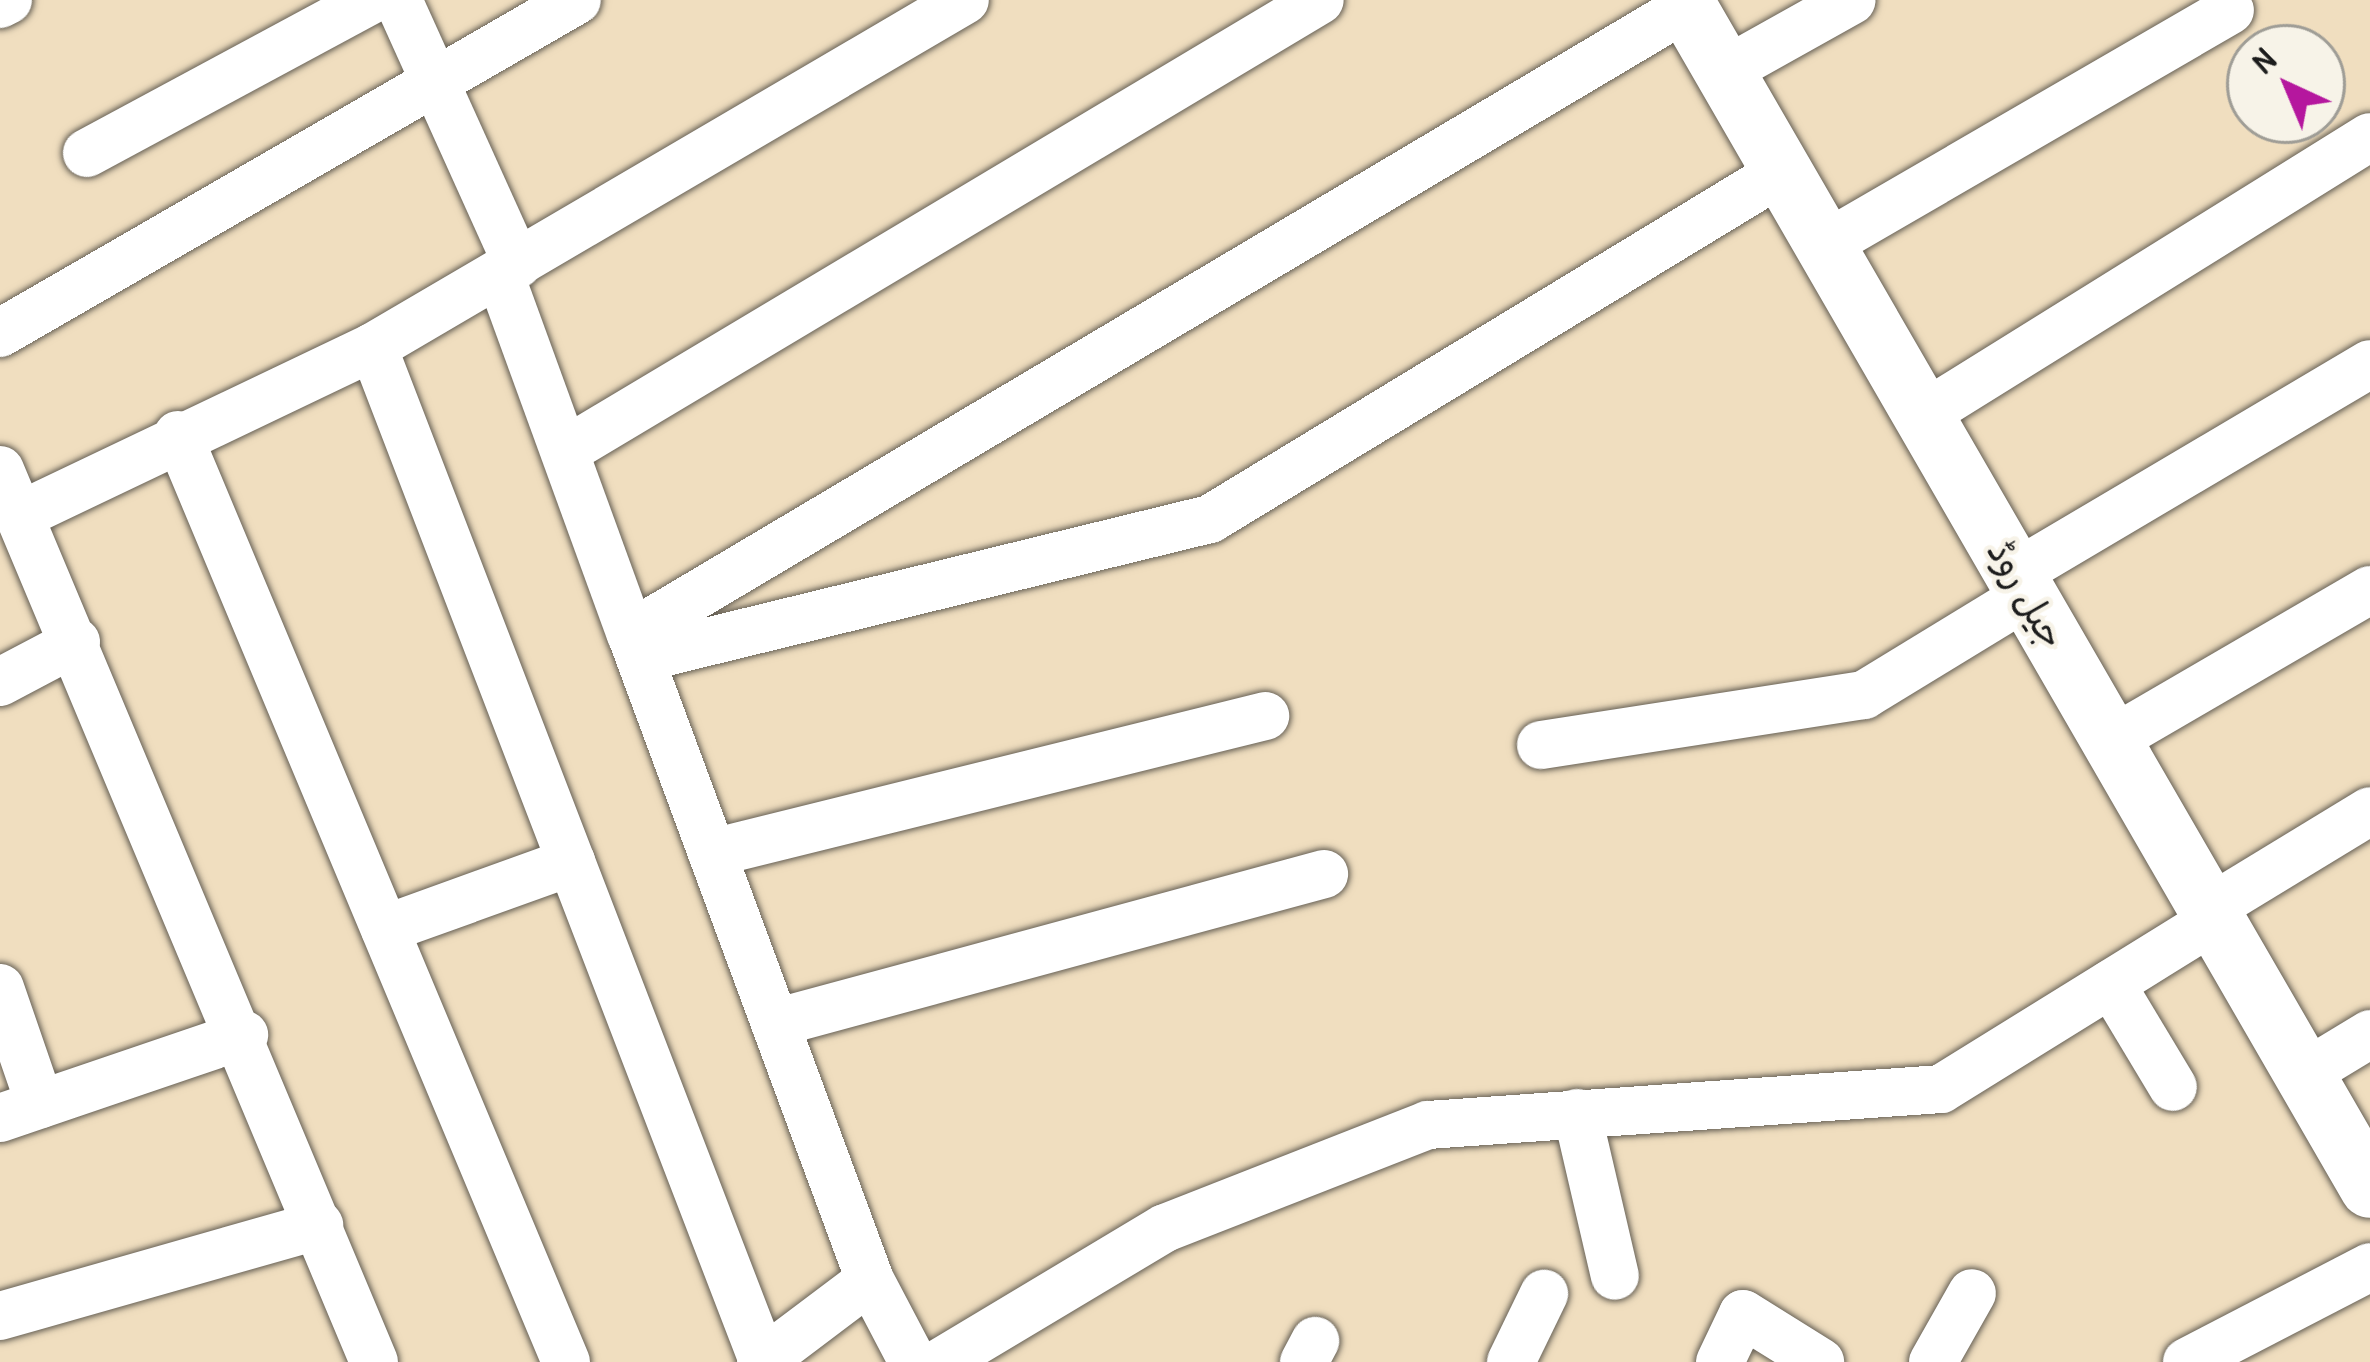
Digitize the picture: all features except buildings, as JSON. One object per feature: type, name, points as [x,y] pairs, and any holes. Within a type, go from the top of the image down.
[{"type":"main road","name":"جیل روڈ","points":[[1685,3],[2370,1188]]},
{"type":"street","points":[[87,153],[371,0]]},
{"type":"street","points":[[398,0],[508,269],[565,451],[870,1280],[913,1362]]},
{"type":"street","points":[[0,333],[577,0]]},
{"type":"street","points":[[23,514],[178,435],[373,347],[965,0]]},
{"type":"street","points":[[565,451],[1320,0]]},
{"type":"street","points":[[1725,71],[1852,0]]},
{"type":"street","points":[[636,646],[1685,3]]},
{"type":"street","points":[[1825,245],[2230,10]]},
{"type":"street","points":[[1923,415],[2370,137]]},
{"type":"street","points":[[636,646],[1210,519],[1783,171]]},
{"type":"street","points":[[373,347],[762,1362],[870,1280]]},
{"type":"street","points":[[1541,745],[1864,695],[2022,585],[2370,364]]},
{"type":"street","points":[[178,435],[566,1362]]},
{"type":"street","points":[[0,470],[23,514],[244,1036],[374,1362]]},
{"type":"street","points":[[2112,740],[2370,590]]},
{"type":"street","points":[[0,682],[76,642]]},
{"type":"street","points":[[712,854],[1265,716]]},
{"type":"street","points":[[941,1362],[1165,1228],[1428,1126],[1577,1113],[1906,1098],[1941,1089],[2370,812]]},
{"type":"street","points":[[385,929],[571,862]]},
{"type":"street","points":[[775,1023],[1324,874]]},
{"type":"street","points":[[2110,984],[2174,1087]]},
{"type":"street","points":[[0,988],[20,1111],[244,1036]]},
{"type":"street","points":[[2305,1074],[2370,1034]]},
{"type":"street","points":[[1577,1113],[1615,1276]]},
{"type":"street","points":[[0,1316],[319,1225]]},
{"type":"street","points":[[2187,1362],[2370,1268]]},
{"type":"street","points":[[1934,1362],[1972,1293]]},
{"type":"street","points":[[1511,1362],[1544,1294]]},
{"type":"street","points":[[1720,1362],[1743,1314],[1820,1362]]}]
